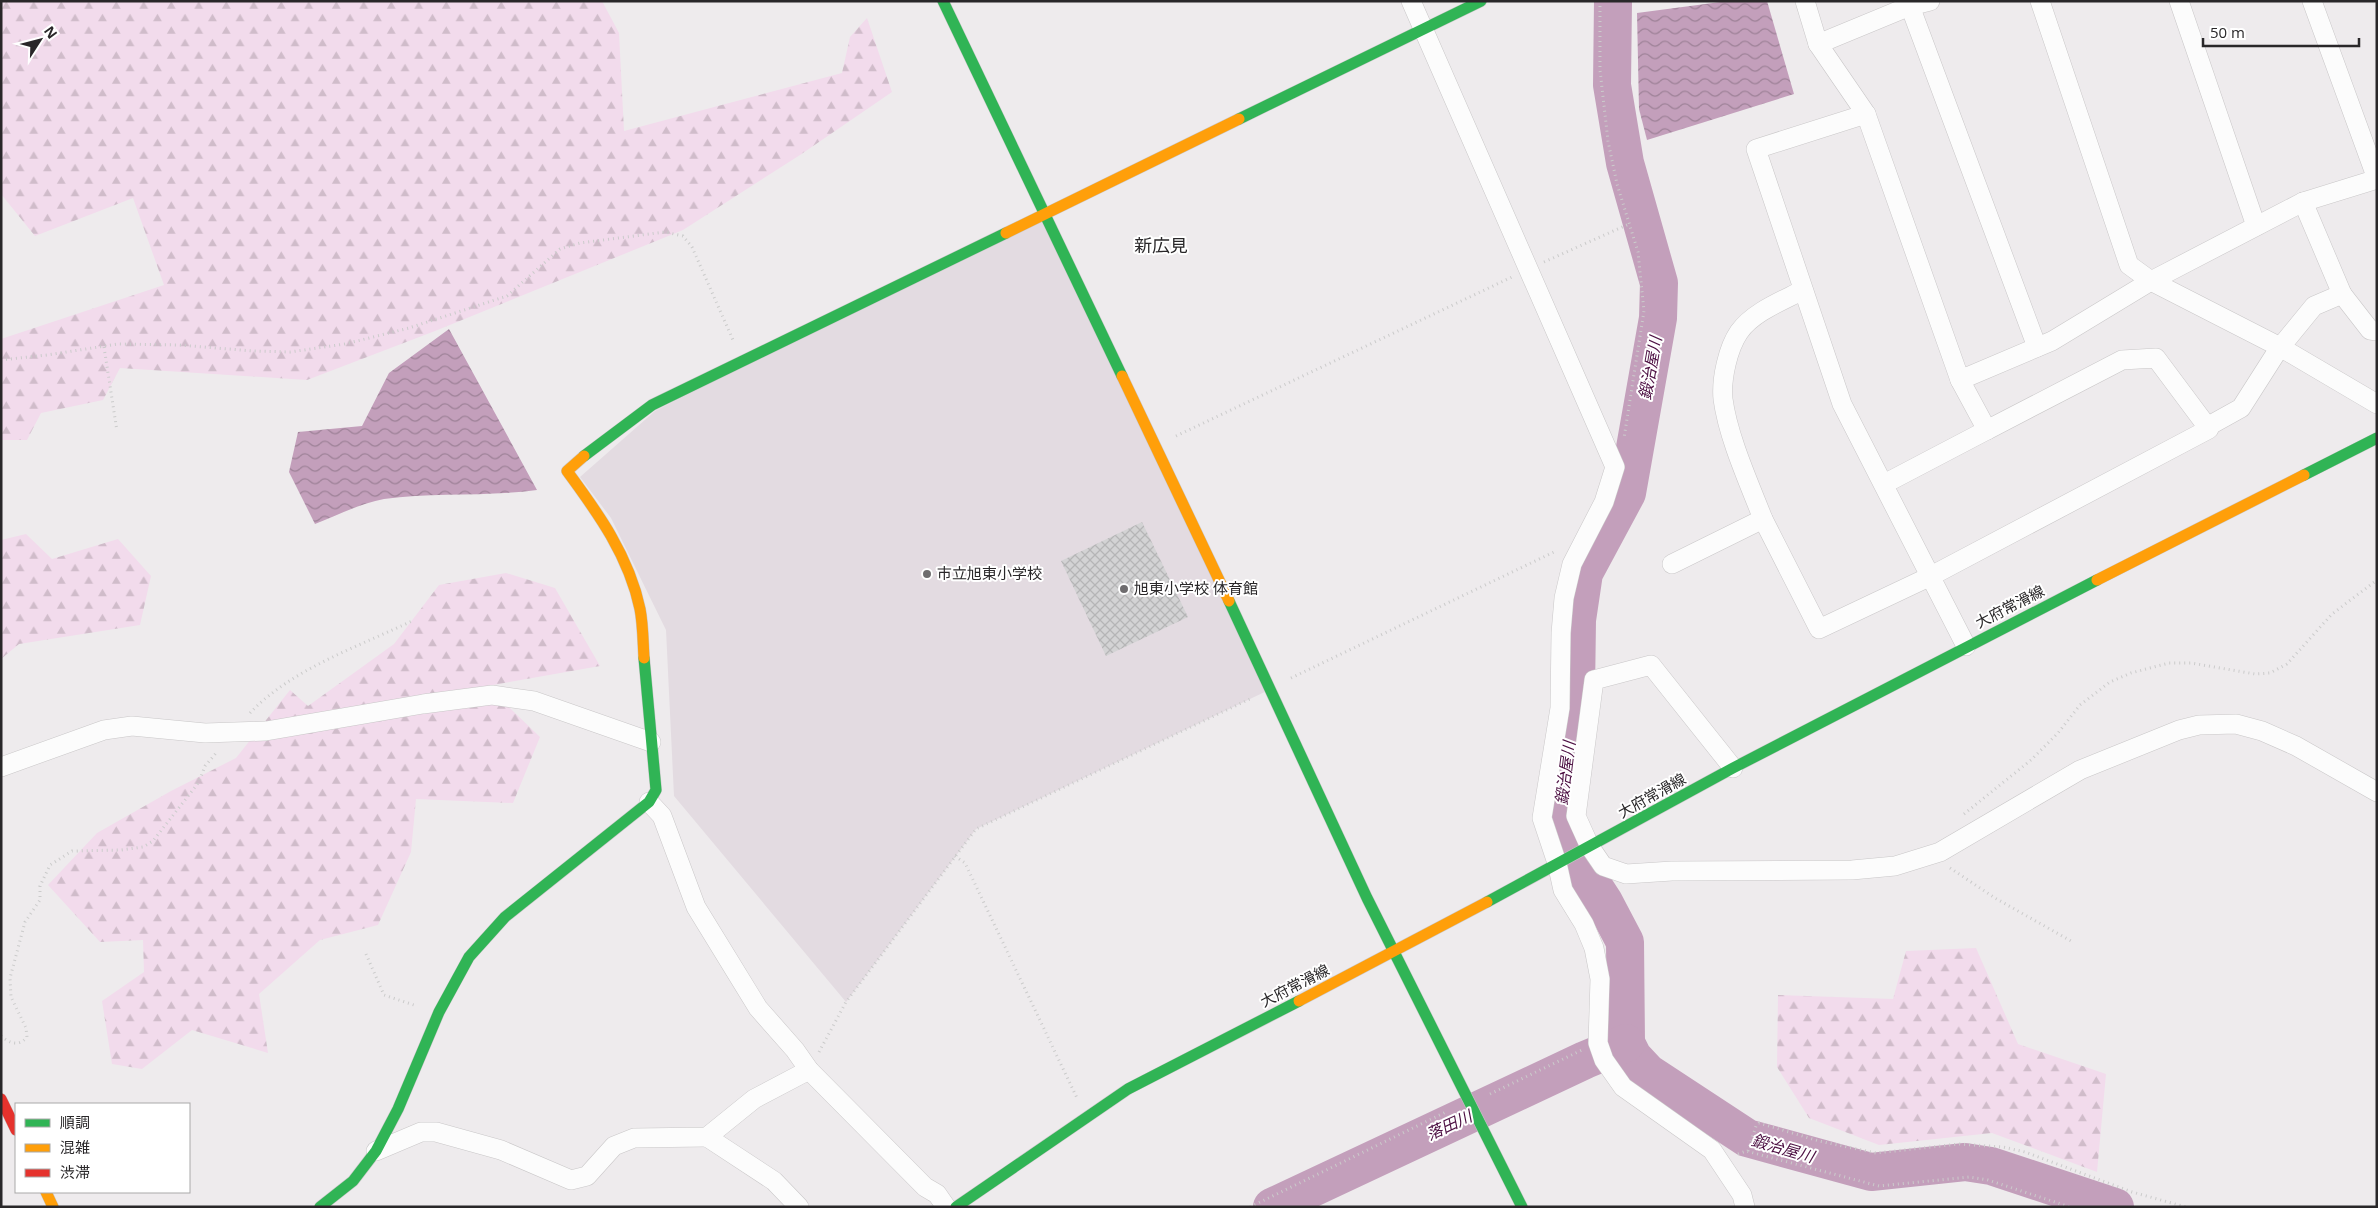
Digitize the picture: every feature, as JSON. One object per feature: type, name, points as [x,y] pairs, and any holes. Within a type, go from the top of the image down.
[{"type":"street","points":[[943,1],[1271,689],[1394,952],[1522,1207]]},
{"type":"street","points":[[1411,1],[1615,467],[1604,502],[1572,564],[1564,598],[1561,633],[1560,708],[1542,818],[1561,861],[1563,890],[1584,924],[1594,948],[1600,979],[1598,1043],[1604,1060],[1623,1087],[1712,1150],[1742,1195],[1745,1207]]},
{"type":"street","points":[[320,1207],[353,1181],[376,1150],[398,1109],[439,1012],[469,958],[505,917],[649,802],[656,790],[640,609],[626,564],[601,517],[567,472],[586,455],[652,405],[1044,212],[1481,1]]},
{"type":"street","points":[[1805,1],[1818,44],[1866,114],[1960,380],[1987,430]]},
{"type":"street","points":[[1818,44],[1910,6],[1930,1]]},
{"type":"street","points":[[2040,1],[2129,265],[2151,281],[2280,347],[2377,404]]},
{"type":"street","points":[[2179,1],[2256,226]]},
{"type":"street","points":[[1960,380],[2037,347],[2098,315],[2151,281],[2303,202],[2377,179],[2312,1]]},
{"type":"street","points":[[1910,6],[2037,347]]},
{"type":"street","points":[[1866,114],[1756,149],[1842,404],[1966,646]]},
{"type":"street","points":[[2303,202],[2342,294],[2370,330],[2377,331]]},
{"type":"street","points":[[1804,290],[1766,310],[1739,332],[1732,348],[1724,381],[1723,398],[1740,461],[1763,519],[1819,629],[1931,576],[2209,429],[2156,358],[2122,360],[1884,484]]},
{"type":"street","points":[[2214,423],[2241,408],[2280,347],[2314,306],[2342,294]]},
{"type":"street","name":"大府常滑線","points":[[956,1207],[1128,1089],[1394,952],[1733,768],[1966,646],[2377,438]]},
{"type":"street","points":[[1672,564],[1763,519]]},
{"type":"street","points":[[1733,768],[1651,665],[1594,680],[1576,816],[1587,848],[1602,866],[1626,874],[1672,871],[1852,870],[1895,866],[1940,852],[2080,770],[2179,730],[2216,723],[2236,724],[2262,731],[2296,746],[2377,792]]},
{"type":"street","points":[[1,767],[104,730],[132,726],[205,734],[266,731],[423,704],[492,695],[534,702],[651,742]]},
{"type":"street","points":[[649,802],[662,816],[696,907],[758,1008],[809,1070],[926,1187],[937,1194],[946,1207]]},
{"type":"street","points":[[707,1137],[754,1099],[809,1070]]},
{"type":"street","points":[[1,1099],[15,1128]]},
{"type":"street","points":[[376,1150],[421,1132],[436,1132],[502,1150],[571,1180],[587,1176],[614,1146],[634,1138],[707,1137],[774,1181],[799,1207]]},
{"type":"street","points":[[46,1193],[53,1207]]},
{"type":"path","points":[[1600,1],[1602,102],[1617,184],[1638,252],[1644,311],[1626,429],[1615,467]]},
{"type":"path","points":[[1155,446],[1529,269],[1629,224]]},
{"type":"path","points":[[1,360],[118,344],[179,345],[290,352],[345,344],[409,328],[507,296],[560,249],[580,243],[665,232],[683,236],[692,247],[742,360]]},
{"type":"path","points":[[104,347],[117,432]]},
{"type":"path","points":[[809,1070],[846,1002],[976,829],[1568,545],[1579,551]]},
{"type":"path","points":[[1,1036],[8,1042],[16,1044],[27,1037],[26,1028],[11,997],[10,978],[25,922],[40,900],[40,886],[50,865],[72,851],[121,850],[143,847],[153,842],[199,782],[205,766],[260,701],[282,685],[305,672],[414,620]]},
{"type":"path","points":[[955,856],[965,863],[1080,1105],[1088,1116]]},
{"type":"path","points":[[366,954],[384,995],[439,1012]]},
{"type":"path","points":[[1250,1207],[1469,1101],[1489,1095],[1598,1043]]},
{"type":"path","points":[[1748,1151],[1756,1126],[1760,1123],[1819,1141],[1876,1153],[1959,1144],[2003,1146],[2025,1152],[2132,1192],[2186,1207]]},
{"type":"path","points":[[1721,1161],[1748,1151],[1879,1186],[1968,1177],[1988,1180],[2070,1207]]},
{"type":"shaded area","name":"市立旭東小学校","points":[[1045,212],[1271,689],[976,829],[846,1002],[674,796],[666,630],[611,518],[580,477],[655,411]]},
{"type":"green space","points":[[1,1],[602,1],[619,33],[624,131],[842,73],[850,37],[867,18],[892,92],[800,155],[683,230],[435,331],[307,380],[120,368],[103,400],[41,413],[27,440],[1,440],[1,339],[164,285],[133,198],[35,236],[1,194]]},
{"type":"green space","points":[[26,534],[52,559],[118,539],[151,576],[140,625],[19,644],[1,659],[1,540]]},
{"type":"green space","points":[[506,573],[555,588],[600,666],[487,686],[540,737],[513,803],[416,799],[411,852],[378,925],[320,940],[259,994],[268,1053],[192,1030],[142,1069],[112,1064],[102,1001],[144,972],[143,940],[100,942],[48,885],[97,833],[171,791],[236,758],[290,690],[308,706],[394,644],[439,585]]},
{"type":"green space","points":[[1976,948],[2018,1044],[2106,1074],[2097,1172],[1992,1133],[1879,1145],[1809,1118],[1777,1067],[1778,995],[1893,999],[1906,951]]},
{"type":"water","points":[[1728,1],[1767,1],[1794,94],[1647,140],[1639,109],[1637,13]]},
{"type":"water","points":[[449,329],[537,490],[384,499],[315,524],[289,472],[298,432],[362,426],[389,373]]},
{"type":"building","name":"旭東小学校 体育館","points":[[1142,522],[1188,617],[1106,656],[1061,561]]},
{"type":"waterway","name":"鍛治屋川","points":[[1613,1],[1612,85],[1625,163],[1659,283],[1658,318],[1627,493],[1584,573],[1577,620],[1576,692],[1558,806],[1567,836],[1580,865],[1604,902],[1625,942],[1626,1043],[1633,1057],[1648,1073],[1747,1138],[1871,1172],[1965,1162],[1991,1166],[2115,1207]]},
{"type":"waterway","name":"落田川","points":[[1272,1207],[1585,1060],[1626,1043]]},
{"type":"traffic: fast","points":[[943,1],[1122,376]]},
{"type":"traffic: fast","points":[[1239,119],[1481,1]]},
{"type":"traffic: fast","points":[[584,456],[652,405],[1006,233]]},
{"type":"traffic: fast","points":[[2304,475],[2377,438]]},
{"type":"traffic: fast","points":[[1487,902],[1733,768],[2097,580]]},
{"type":"traffic: fast","points":[[1229,601],[1367,898],[1522,1207]]},
{"type":"traffic: fast","points":[[320,1207],[353,1181],[376,1151],[398,1109],[439,1012],[469,957],[505,917],[649,802],[656,790],[644,658]]},
{"type":"traffic: fast","points":[[956,1207],[1128,1089],[1299,1001]]},
{"type":"traffic: slow","points":[[1006,233],[1239,119]]},
{"type":"traffic: slow","points":[[1122,376],[1229,601]]},
{"type":"traffic: slow","points":[[584,456],[567,471],[601,519],[628,571],[640,609],[644,658]]},
{"type":"traffic: slow","points":[[2097,580],[2304,475]]},
{"type":"traffic: slow","points":[[1299,1001],[1487,902]]},
{"type":"traffic: slow","points":[[46,1193],[53,1207]]},
{"type":"traffic: jam","points":[[1,1099],[15,1128]]},
{"type":"place","name":"市立旭東小学校","points":[[927,574]]},
{"type":"place","name":"旭東小学校 体育館","points":[[1124,589]]},
{"type":"district","name":"新広見","points":[[1161,246]]}]
